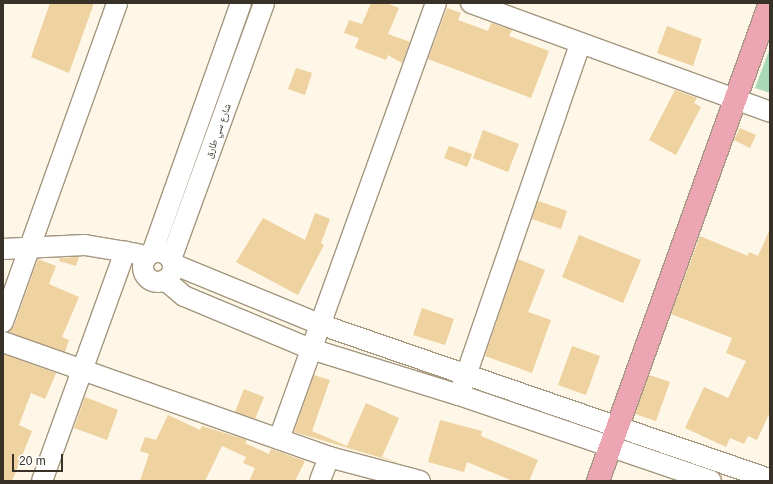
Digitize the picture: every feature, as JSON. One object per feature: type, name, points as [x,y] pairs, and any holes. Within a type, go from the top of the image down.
[{"type":"main road","points":[[598,481],[734,98],[770,3]]},
{"type":"street","points":[[3,322],[28,247],[117,3]]},
{"type":"street","points":[[170,268],[158,282],[147,276],[143,266],[150,255],[241,3]]},
{"type":"street","name":"شارع سي طارق","points":[[170,268],[264,3]]},
{"type":"street","points":[[279,439],[319,324],[436,3]]},
{"type":"street","points":[[471,3],[580,45],[734,98],[770,112]]},
{"type":"street","points":[[459,395],[580,45]]},
{"type":"street","points":[[3,248],[85,245],[150,255],[164,253],[184,296],[311,349],[459,395],[769,478]]},
{"type":"street","points":[[42,481],[125,252]]},
{"type":"street","points":[[170,268],[319,324],[466,375],[614,437],[711,481]]},
{"type":"street","points":[[3,342],[329,457],[420,481]]},
{"type":"street","points":[[320,481],[329,457]]},
{"type":"green space","points":[[770,48],[770,93],[755,88]]},
{"type":"building","points":[[50,3],[94,3],[69,73],[31,57]]},
{"type":"building","points":[[371,3],[386,3],[399,8],[388,34],[410,42],[402,63],[388,55],[386,60],[355,48],[359,38],[344,33],[349,20],[362,24]]},
{"type":"building","points":[[447,8],[461,13],[458,20],[488,31],[491,23],[512,30],[509,36],[549,51],[531,98],[428,59]]},
{"type":"building","points":[[667,26],[702,39],[693,66],[657,53]]},
{"type":"building","points":[[296,68],[312,73],[305,95],[288,89]]},
{"type":"building","points":[[675,90],[697,98],[694,103],[701,107],[676,155],[649,140]]},
{"type":"building","points":[[740,128],[756,135],[750,148],[734,140]]},
{"type":"building","points":[[483,130],[519,144],[508,172],[473,158]]},
{"type":"building","points":[[449,146],[472,154],[467,167],[444,158]]},
{"type":"building","points":[[538,201],[567,211],[561,229],[532,219]]},
{"type":"building","points":[[315,213],[330,219],[321,243],[324,245],[298,295],[236,262],[263,218],[305,240]]},
{"type":"building","points":[[770,229],[770,412],[757,440],[748,436],[744,444],[730,438],[726,447],[685,428],[704,387],[728,398],[746,361],[726,353],[732,338],[671,314],[700,236],[748,256],[749,252],[758,256]]},
{"type":"building","points":[[579,235],[641,260],[623,303],[562,277]]},
{"type":"building","points":[[79,257],[76,266],[59,261],[60,258]]},
{"type":"building","points":[[38,259],[56,266],[49,284],[79,297],[62,337],[69,340],[65,352],[8,332],[14,326]]},
{"type":"building","points":[[518,259],[545,270],[528,312],[551,320],[532,373],[485,356]]},
{"type":"building","points":[[422,308],[454,319],[445,345],[413,335]]},
{"type":"building","points":[[572,346],[600,356],[586,395],[558,385]]},
{"type":"building","points":[[3,354],[56,373],[45,399],[31,393],[19,425],[32,431],[12,481],[3,481]]},
{"type":"building","points":[[314,375],[330,380],[312,431],[347,446],[366,403],[399,418],[382,457],[402,464],[294,432]]},
{"type":"building","points":[[649,375],[670,382],[656,421],[635,414]]},
{"type":"building","points":[[244,389],[264,397],[255,419],[235,412]]},
{"type":"building","points":[[85,397],[118,410],[107,440],[74,428]]},
{"type":"building","points":[[168,415],[200,430],[202,426],[247,440],[245,443],[269,454],[271,449],[305,461],[295,481],[249,481],[255,468],[243,463],[246,457],[222,446],[205,481],[140,481],[149,454],[140,451],[145,437],[156,440]]},
{"type":"building","points":[[440,420],[482,431],[481,436],[538,460],[529,481],[513,481],[467,462],[464,472],[428,462]]}]
